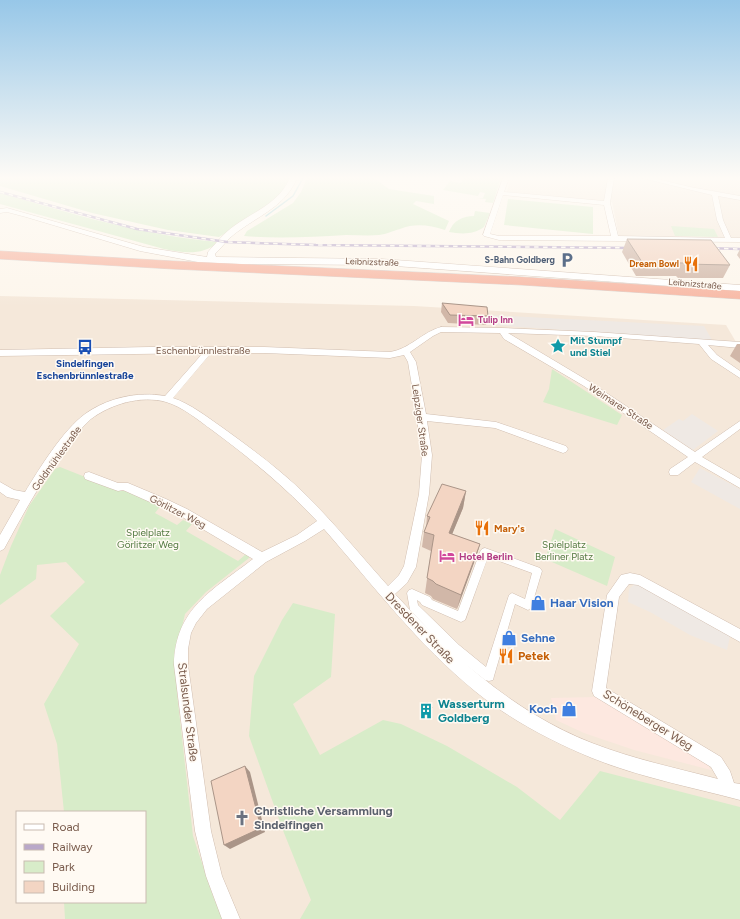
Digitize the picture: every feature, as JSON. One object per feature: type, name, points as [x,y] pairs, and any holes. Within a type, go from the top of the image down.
[{"type":"highway","points":[[0,255],[189,266],[522,280],[740,295]]},
{"type":"highway","points":[[0,259],[184,270],[508,284],[740,298]]},
{"type":"street","name":"Leibnizstraße","points":[[42,221],[143,249],[183,257],[212,260],[381,262],[740,288]]},
{"type":"street","points":[[212,260],[218,255],[222,246],[234,230],[248,221]]},
{"type":"street","points":[[491,221],[486,235],[499,238],[740,240]]},
{"type":"street","points":[[611,221],[615,238]]},
{"type":"street","points":[[720,221],[728,240]]},
{"type":"street","points":[[183,257],[202,253],[222,246]]},
{"type":"street","points":[[222,246],[227,255],[242,261]]},
{"type":"street","points":[[406,352],[432,333],[442,329],[594,334],[740,345]]},
{"type":"street","name":"Weimarer Straße","points":[[502,330],[507,337],[580,379],[696,456],[704,464],[740,484]]},
{"type":"street","points":[[701,342],[714,357],[740,375]]},
{"type":"street","points":[[167,399],[206,356],[208,350]]},
{"type":"street","name":"Eschenbrünnlestraße","points":[[0,353],[268,350],[384,355],[406,352]]},
{"type":"street","name":"Leipziger Straße","points":[[387,594],[403,579],[410,567],[424,494],[427,465],[423,417],[412,362],[406,352]]},
{"type":"street","name":"Goldmühlestraße","points":[[0,546],[28,497],[59,449],[78,426],[87,418],[109,405],[122,401],[146,397],[167,399]]},
{"type":"street","name":"Dresdener Straße","points":[[167,399],[212,425],[245,449],[286,483],[325,522],[427,639],[450,661],[497,698],[530,719],[594,751],[658,771],[734,790]]},
{"type":"street","points":[[423,417],[496,425],[563,449]]},
{"type":"street","points":[[674,472],[740,424]]},
{"type":"street","name":"Görlitzer Weg","points":[[89,476],[118,487],[124,486],[162,502],[262,558]]},
{"type":"street","points":[[0,486],[11,494],[28,497]]},
{"type":"street","name":"Stralsunder Straße","points":[[231,919],[214,876],[203,832],[180,649],[185,632],[197,611],[212,596],[262,558],[301,538],[325,522]]},
{"type":"street","points":[[485,552],[537,571],[528,604],[512,598],[489,676],[455,649],[413,607],[412,593],[427,600],[425,602],[461,617],[485,552]]},
{"type":"street","name":"Schöneberger Weg","points":[[734,790],[716,762],[599,691],[613,595],[622,582],[626,579],[630,578],[640,580],[740,636]]},
{"type":"shaded area","points":[[616,221],[740,221],[740,238],[619,237]]},
{"type":"shaded area","points":[[0,296],[414,306],[726,325],[736,342],[740,343],[740,919],[0,919]]},
{"type":"shaded area","points":[[490,315],[704,326],[712,340],[491,325]]},
{"type":"shaded area","points":[[692,414],[718,431],[693,450],[663,430],[679,419],[683,421]]},
{"type":"shaded area","points":[[700,468],[740,489],[740,509],[691,482]]},
{"type":"shaded area","points":[[635,584],[646,586],[731,632],[727,650],[690,635],[650,612],[628,602],[629,589]]},
{"type":"shaded area","points":[[596,697],[706,762],[711,770],[634,750],[584,733],[556,720],[551,698]]},
{"type":"green space","points":[[62,221],[100,221],[134,229],[190,239],[218,242],[206,250],[192,252],[178,252]]},
{"type":"green space","points":[[127,221],[245,221],[219,237],[168,230]]},
{"type":"green space","points":[[264,221],[449,221],[445,230],[417,225],[379,235],[282,238],[244,236],[247,231]]},
{"type":"green space","points":[[487,221],[484,227],[471,233],[449,232],[456,222]]},
{"type":"green space","points":[[505,221],[593,221],[593,234],[504,225]]},
{"type":"green space","points":[[671,226],[714,229],[718,237],[675,236]]},
{"type":"green space","points":[[552,369],[622,415],[617,425],[543,402],[549,389]]},
{"type":"green space","name":"Spielplatz Görlitzer Weg","points":[[60,467],[122,491],[131,491],[162,504],[155,513],[177,525],[183,520],[192,524],[186,531],[238,561],[246,554],[249,555],[249,558],[206,592],[185,614],[176,653],[177,693],[193,836],[214,899],[224,919],[65,919],[64,903],[146,903],[146,811],[64,811],[57,744],[44,704],[79,644],[50,616],[85,582],[66,562],[37,565],[36,579],[0,605],[0,575],[11,546],[29,506],[55,469]]},
{"type":"green space","name":"Spielplatz Berliner Platz","points":[[555,529],[615,557],[607,586],[545,559]]},
{"type":"green space","points":[[293,603],[335,614],[331,677],[293,704],[320,755],[383,720],[401,724],[447,746],[517,787],[560,820],[600,771],[740,807],[740,919],[300,919],[311,900],[284,833],[249,736],[254,676],[282,620]]},
{"type":"building","points":[[627,239],[711,240],[730,265],[642,262]]},
{"type":"building","points":[[442,303],[487,307],[488,316],[450,315]]},
{"type":"building","name":"Hotel Berlin","points":[[442,484],[466,491],[449,533],[480,544],[461,595],[436,584],[427,578],[434,535],[424,532],[430,517],[427,516]]},
{"type":"building","name":"Wasserturm Goldberg","points":[[428,703],[432,707],[427,714],[421,707],[422,704]]},
{"type":"building","name":"Christliche Versammlung Sindelfingen","points":[[245,766],[261,828],[224,845],[211,781]]},
{"type":"railway","points":[[107,221],[137,229],[227,242],[316,245],[634,248]]},
{"type":"railway","points":[[706,248],[740,249]]},
{"type":"place","name":"S-Bahn Goldberg","points":[[567,260]]},
{"type":"place","name":"Dream Bowl","points":[[691,264]]},
{"type":"place","name":"Tulip Inn","points":[[466,320]]},
{"type":"place","name":"Mit Stumpf und Stiel","points":[[558,346]]},
{"type":"place","name":"Sindelfingen Eschenbrünnlestraße","points":[[85,347]]},
{"type":"place","name":"Mary's","points":[[482,528]]},
{"type":"place","name":"Hotel Berlin","points":[[447,556]]},
{"type":"place","name":"Haar Vision","points":[[538,603]]},
{"type":"place","name":"Sehne","points":[[509,638]]},
{"type":"place","name":"Petek","points":[[506,656]]},
{"type":"place","name":"Koch","points":[[569,709]]},
{"type":"place","name":"Wasserturm Goldberg","points":[[426,711]]},
{"type":"place","name":"Christliche Versammlung Sindelfingen","points":[[242,818]]}]
